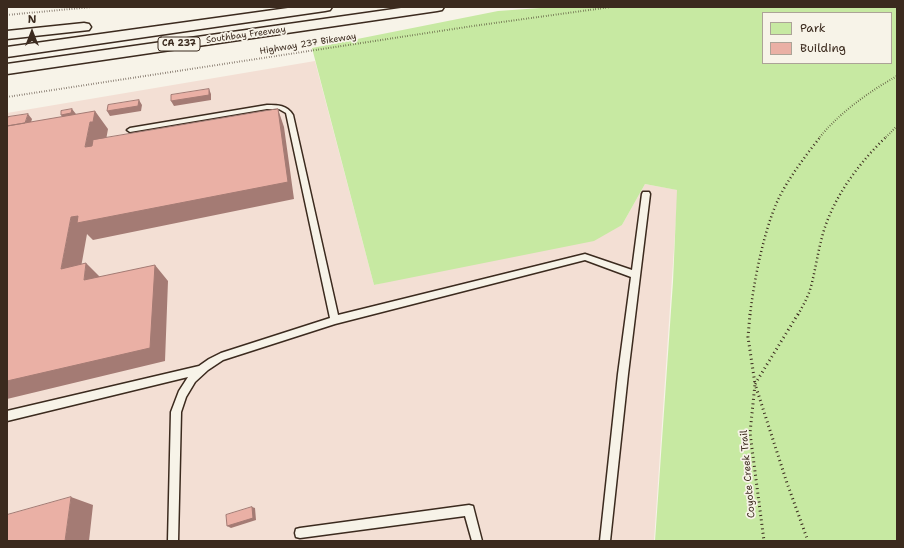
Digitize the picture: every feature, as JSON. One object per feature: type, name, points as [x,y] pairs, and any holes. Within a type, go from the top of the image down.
[{"type":"highway","name":"CA 237","points":[[7,46],[285,7]]},
{"type":"highway","points":[[7,52],[325,7]]},
{"type":"highway","name":"Southbay Freeway","points":[[7,70],[437,7]]},
{"type":"highway","points":[[7,35],[103,25],[177,22]]},
{"type":"lane","points":[[130,130],[267,106],[288,110],[335,320]]},
{"type":"lane","points":[[605,541],[623,374],[646,194]]},
{"type":"lane","points":[[7,416],[200,370],[221,357],[335,320],[585,258],[636,275]]},
{"type":"lane","points":[[173,541],[176,412],[185,389],[200,370]]},
{"type":"lane","points":[[300,533],[469,510],[478,541]]},
{"type":"path","points":[[7,15],[92,7]]},
{"type":"path","name":"Highway 237 Bikeway","points":[[7,97],[465,27],[611,7]]},
{"type":"path","name":"Coyote Creek Trail","points":[[764,541],[750,433],[755,384],[748,337],[751,308],[761,251],[777,202],[806,154],[829,126],[879,86],[897,76]]},
{"type":"path","points":[[808,541],[787,483],[755,384],[779,347],[808,294],[820,244],[831,211],[844,186],[861,164],[897,126]]},
{"type":"shaded area","points":[[315,61],[374,285],[622,225],[645,184],[678,190],[654,541],[7,541],[7,113]]},
{"type":"green space","points":[[555,7],[897,7],[897,541],[655,541],[673,282],[677,190],[645,184],[622,225],[594,241],[374,285],[312,48],[498,11]]},
{"type":"building","points":[[209,89],[209,95],[171,101],[171,95]]},
{"type":"building","points":[[139,100],[138,106],[107,111],[108,105]]},
{"type":"building","points":[[72,109],[71,113],[61,115],[61,111]]},
{"type":"building","points":[[278,109],[288,182],[77,223],[78,216],[71,217],[61,269],[86,263],[84,280],[155,265],[150,348],[7,381],[7,126],[95,111],[93,122],[90,122],[85,147],[92,146],[93,140]]},
{"type":"building","points":[[28,114],[25,123],[7,126],[8,117]]},
{"type":"building","points":[[71,497],[65,541],[7,541],[7,515]]},
{"type":"building","points":[[252,507],[253,518],[227,526],[226,515]]}]
